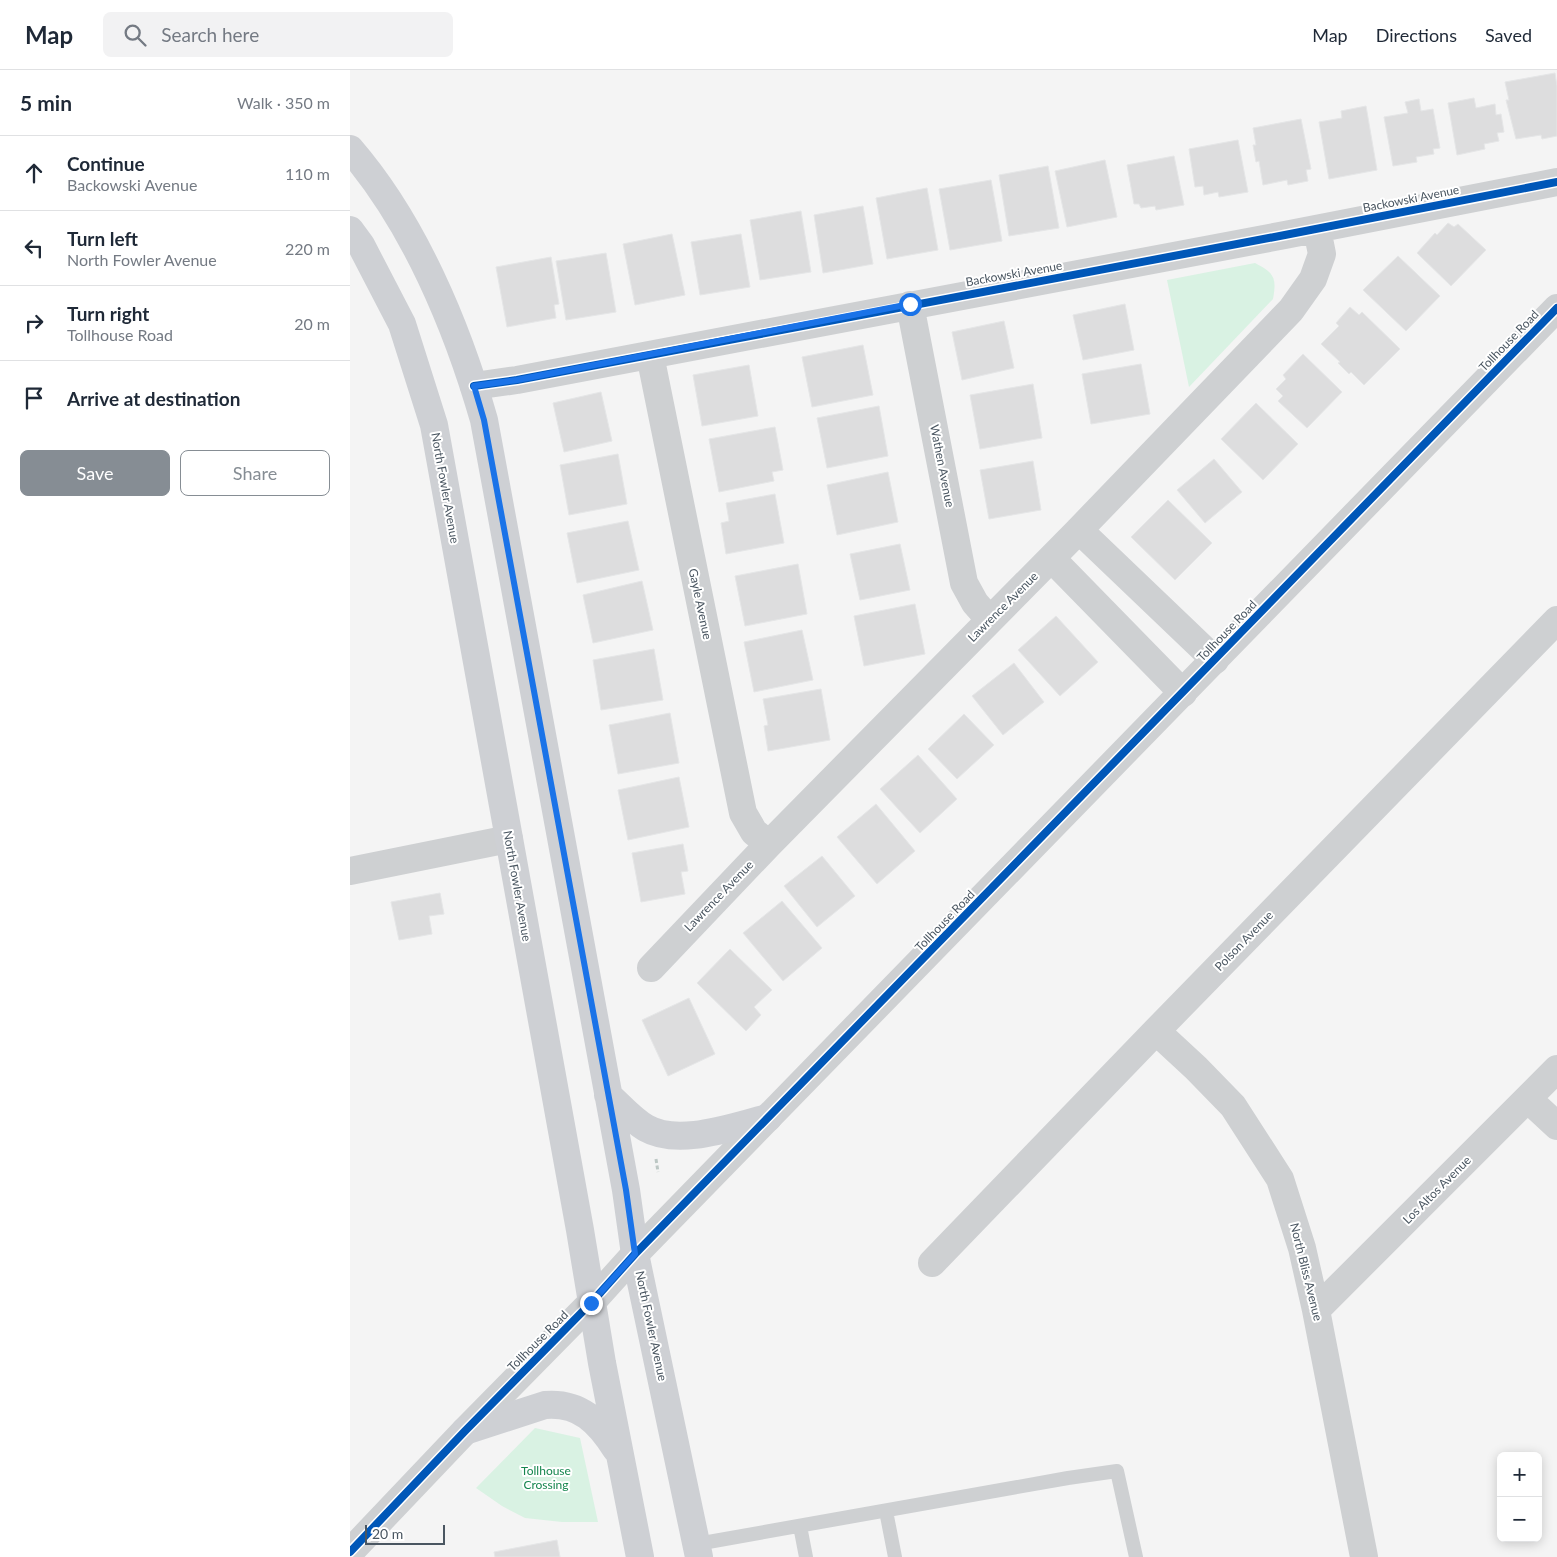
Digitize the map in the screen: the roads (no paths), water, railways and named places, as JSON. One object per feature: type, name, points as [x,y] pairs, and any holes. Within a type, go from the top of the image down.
[{"type":"main road","name":"North Fowler Avenue","points":[[350,149],[363,163],[407,232],[439,294],[474,386],[484,420],[626,1190],[635,1254],[698,1551]]},
{"type":"main road","name":"North Fowler Avenue","points":[[350,230],[361,245],[402,324],[434,425],[580,1230],[591,1303],[640,1557]]},
{"type":"main road","points":[[608,1095],[627,1114],[647,1129],[664,1134],[683,1136],[707,1133],[768,1118]]},
{"type":"main road","points":[[465,1431],[545,1405],[568,1406],[583,1413],[598,1424],[620,1456]]},
{"type":"street","name":"Backowski Avenue","points":[[474,386],[517,380],[650,355],[1557,182]]},
{"type":"street","name":"Lawrence Avenue","points":[[651,968],[769,844],[1052,559],[1291,310],[1314,279],[1322,254],[1317,229]]},
{"type":"street","name":"Wathen Avenue","points":[[910,304],[964,583],[975,603],[990,620]]},
{"type":"street","name":"Tollhouse Road","points":[[350,1552],[465,1431],[591,1303],[635,1254],[1557,308]]},
{"type":"street","name":"Gayle Avenue","points":[[650,355],[743,813],[754,832],[769,844]]},
{"type":"street","points":[[1080,530],[1215,660]]},
{"type":"street","points":[[1052,559],[1183,693]]},
{"type":"street","name":"Polson Avenue","points":[[932,1263],[1557,620]]},
{"type":"street","points":[[350,871],[509,840]]},
{"type":"street","name":"North Bliss Avenue","points":[[1156,1031],[1233,1106],[1280,1179],[1302,1248],[1316,1310],[1364,1557]]},
{"type":"street","name":"Los Altos Avenue","points":[[1316,1310],[1557,1069]]},
{"type":"street","points":[[1528,1099],[1557,1126]]},
{"type":"lane","points":[[698,1551],[800,1526],[1117,1471],[1136,1557]]},
{"type":"lane","points":[[886,1510],[895,1557]]},
{"type":"lane","points":[[800,1526],[806,1557]]},
{"type":"park label","name":"Tollhouse Crossing","points":[[546,1478]]}]
